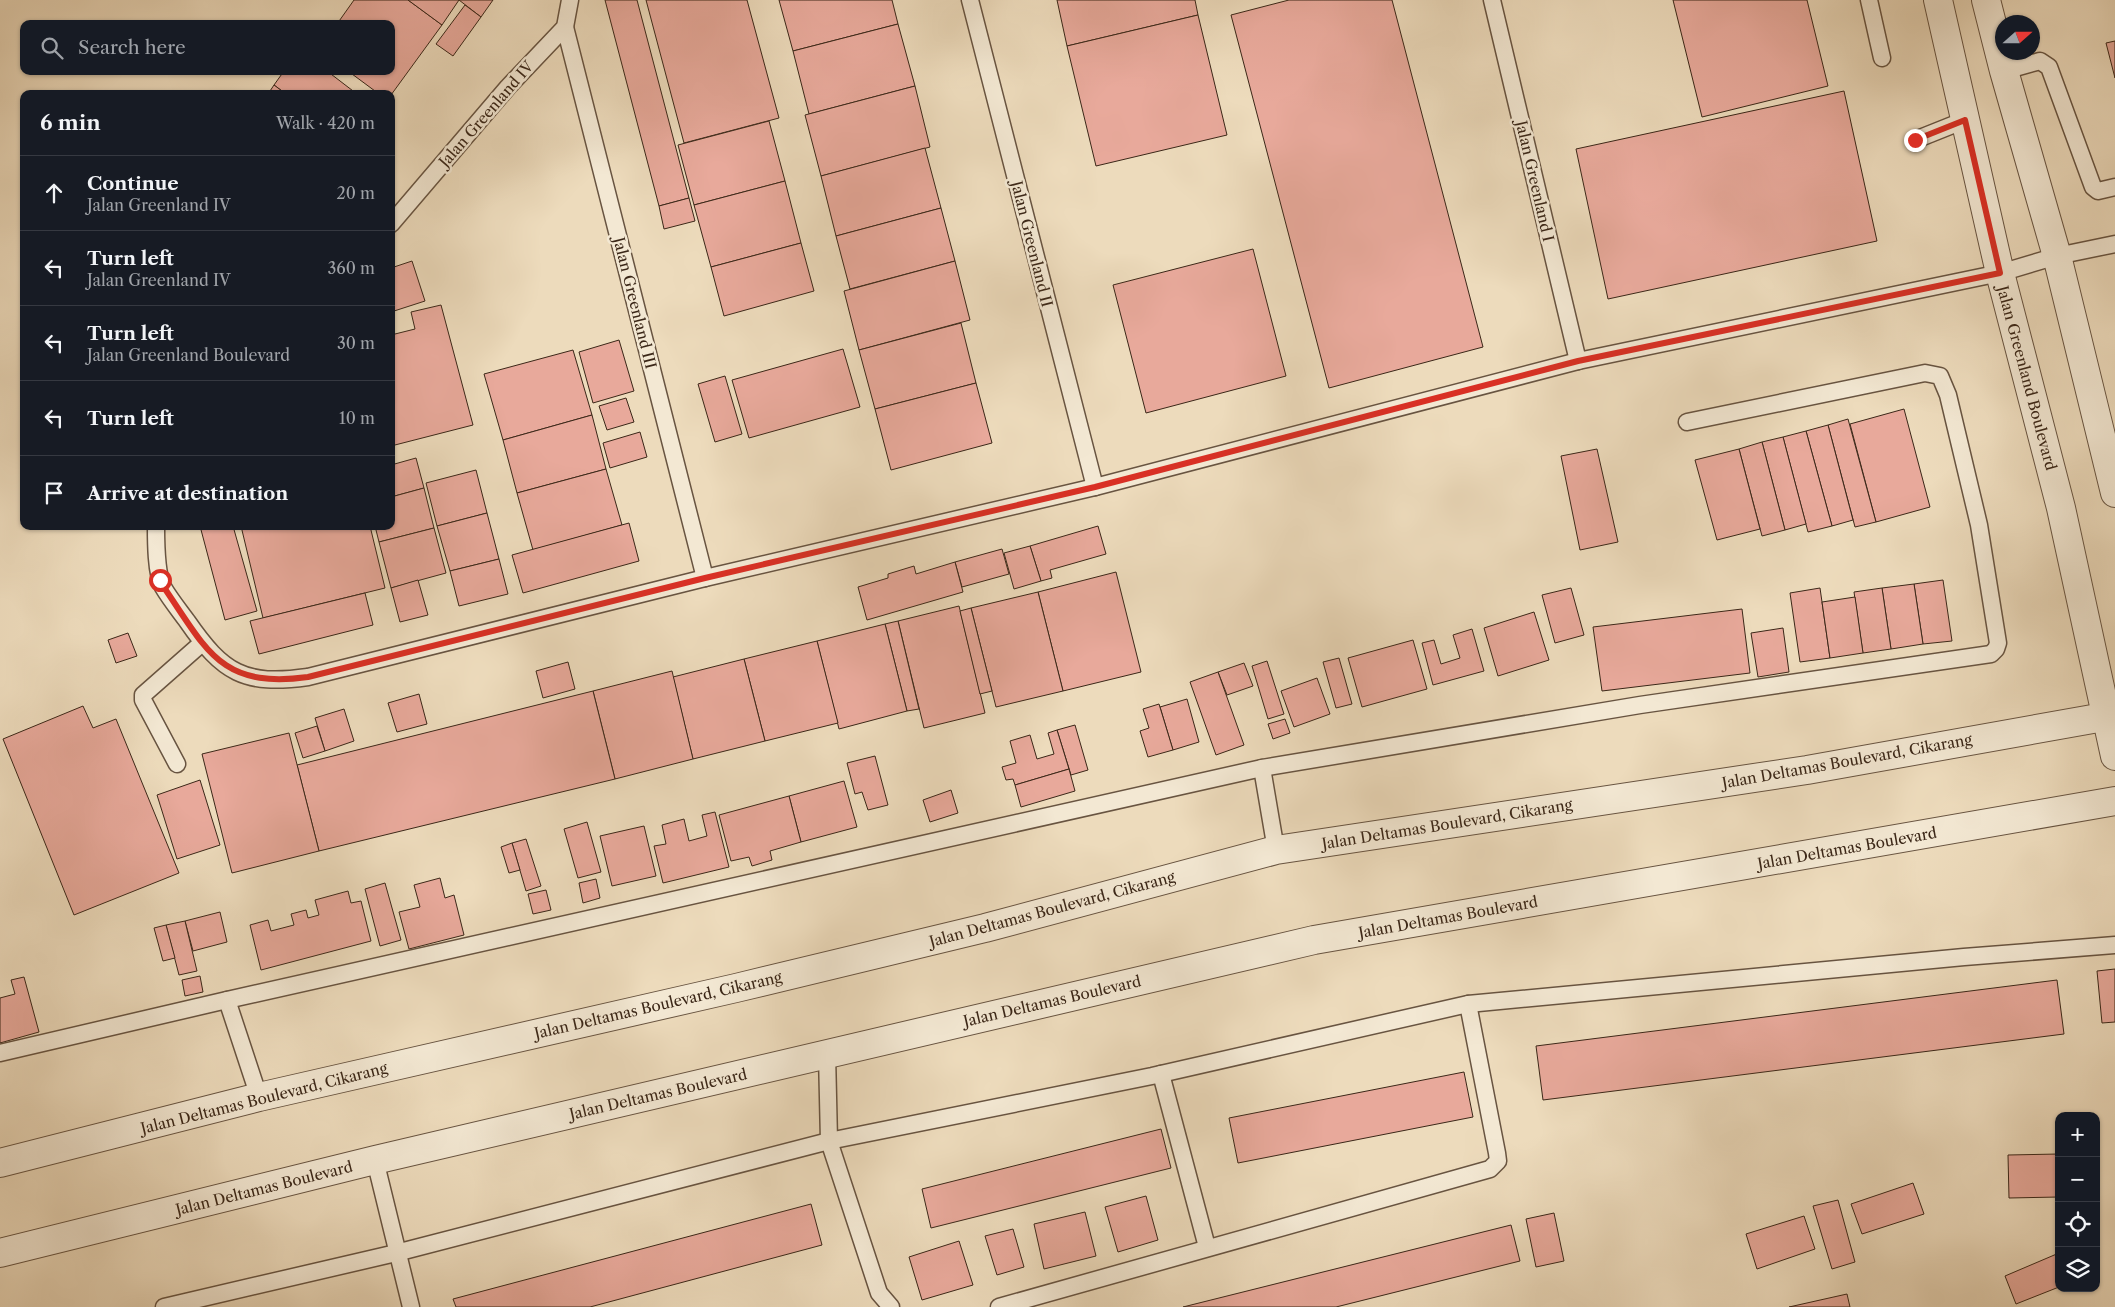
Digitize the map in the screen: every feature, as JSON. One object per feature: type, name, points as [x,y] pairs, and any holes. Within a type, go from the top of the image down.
[{"type":"street","name":"Jalan Greenland Boulevard","points":[[1938,0],[2000,273],[2061,508],[2110,716],[2115,756]]},
{"type":"street","points":[[1986,0],[2004,72],[2057,256],[2115,494]]},
{"type":"street","name":"Jalan Deltamas Boulevard, Cikarang","points":[[0,1163],[260,1097],[736,988],[985,928],[1276,850],[1807,770],[2110,716]]},
{"type":"street","name":"Jalan Deltamas Boulevard","points":[[0,1253],[375,1160],[1314,940],[2115,801]]},
{"type":"lane","points":[[565,27],[570,0]]},
{"type":"lane","name":"Jalan Greenland II","points":[[970,0],[1095,487]]},
{"type":"lane","name":"Jalan Greenland I","points":[[1492,0],[1578,361]]},
{"type":"lane","points":[[1869,0],[1882,58]]},
{"type":"lane","name":"Jalan Greenland IV","points":[[395,219],[508,87],[565,27]]},
{"type":"lane","name":"Jalan Greenland III","points":[[565,27],[705,578]]},
{"type":"lane","points":[[2004,72],[2040,61],[2046,63],[2093,187],[2098,191],[2115,187]]},
{"type":"lane","points":[[1915,140],[1965,120]]},
{"type":"lane","points":[[156,530],[159,567],[163,586],[202,643],[218,661],[227,668],[256,679],[287,680],[302,678],[705,578],[1095,487],[1578,361],[2000,273],[2057,256],[2115,244]]},
{"type":"lane","points":[[0,1053],[227,1000],[1262,768],[1640,705],[1991,654],[1996,649],[1998,643],[1979,525],[1948,395],[1940,376],[1924,373],[1687,422]]},
{"type":"lane","points":[[177,764],[143,700],[143,695],[202,643]]},
{"type":"lane","points":[[1262,768],[1276,850]]},
{"type":"lane","points":[[164,1307],[396,1253],[829,1141],[1161,1074],[1468,1004],[1954,958],[2115,945]]},
{"type":"lane","points":[[227,1000],[260,1097]]},
{"type":"lane","points":[[999,1307],[1037,1298],[1207,1247],[1490,1169],[1495,1166],[1498,1160],[1497,1153],[1468,1004]]},
{"type":"lane","points":[[827,1054],[829,1141],[879,1293],[890,1307]]},
{"type":"lane","points":[[1161,1074],[1207,1247]]},
{"type":"lane","points":[[375,1160],[396,1253],[411,1307]]},
{"type":"building","points":[[354,0],[408,0],[442,25],[395,90],[374,90],[353,75],[395,75],[395,20],[340,20]]},
{"type":"building","points":[[408,0],[459,0],[442,25]]},
{"type":"building","points":[[459,0],[493,0],[481,17]]},
{"type":"building","points":[[605,0],[637,0],[689,198],[659,206]]},
{"type":"building","points":[[646,0],[747,0],[779,118],[684,143]]},
{"type":"building","points":[[779,0],[892,0],[898,24],[793,51]]},
{"type":"building","points":[[1057,0],[1195,0],[1198,15],[1067,46]]},
{"type":"building","points":[[1289,0],[1392,0],[1483,347],[1329,388],[1231,15]]},
{"type":"building","points":[[1673,0],[1807,0],[1828,86],[1702,117]]},
{"type":"building","points":[[465,5],[481,17],[453,56],[436,44]]},
{"type":"building","points":[[1198,15],[1227,135],[1096,166],[1067,46]]},
{"type":"building","points":[[898,24],[915,86],[809,114],[793,51]]},
{"type":"building","points":[[2115,41],[2115,78],[2106,43]]},
{"type":"building","points":[[281,75],[332,75],[352,90],[281,90],[274,85]]},
{"type":"building","points":[[274,85],[281,90],[271,90]]},
{"type":"building","points":[[915,86],[930,147],[821,176],[805,115]]},
{"type":"building","points":[[1844,91],[1877,241],[1608,299],[1576,149]]},
{"type":"building","points":[[769,121],[785,181],[694,205],[678,145]]},
{"type":"building","points":[[925,148],[941,208],[836,236],[821,176]]},
{"type":"building","points":[[785,181],[801,243],[711,267],[694,205]]},
{"type":"building","points":[[689,198],[695,221],[664,229],[659,206]]},
{"type":"building","points":[[941,208],[955,261],[850,289],[836,236]]},
{"type":"building","points":[[801,243],[814,291],[724,316],[711,267]]},
{"type":"building","points":[[1253,249],[1286,376],[1146,413],[1113,285]]},
{"type":"building","points":[[412,261],[425,301],[395,311],[395,267]]},
{"type":"building","points":[[955,261],[970,320],[859,350],[844,291]]},
{"type":"building","points":[[441,305],[473,425],[395,445],[395,334],[415,329],[411,312]]},
{"type":"building","points":[[961,323],[976,383],[875,409],[859,350]]},
{"type":"building","points":[[619,340],[634,391],[593,403],[579,352]]},
{"type":"building","points":[[843,349],[860,407],[749,438],[732,380]]},
{"type":"building","points":[[573,350],[592,415],[503,440],[484,374]]},
{"type":"building","points":[[725,376],[742,434],[715,442],[698,384]]},
{"type":"building","points":[[976,383],[992,443],[891,470],[875,409]]},
{"type":"building","points":[[626,398],[634,422],[607,430],[599,406]]},
{"type":"building","points":[[1904,409],[1930,507],[1876,522],[1850,424]]},
{"type":"building","points":[[592,415],[606,469],[517,493],[503,440]]},
{"type":"building","points":[[1848,419],[1876,522],[1855,527],[1828,425]]},
{"type":"building","points":[[1828,425],[1853,520],[1832,526],[1806,431]]},
{"type":"building","points":[[1806,431],[1832,526],[1808,532],[1783,437]]},
{"type":"building","points":[[640,432],[647,457],[610,468],[603,443]]},
{"type":"building","points":[[1783,437],[1806,524],[1785,530],[1762,442]]},
{"type":"building","points":[[1762,442],[1785,530],[1762,536],[1739,449]]},
{"type":"building","points":[[1597,449],[1618,542],[1580,550],[1561,456]]},
{"type":"building","points":[[1739,449],[1760,529],[1717,540],[1695,460]]},
{"type":"building","points":[[416,458],[424,488],[395,496],[395,464]]},
{"type":"building","points":[[606,469],[622,525],[533,550],[517,493]]},
{"type":"building","points":[[476,470],[487,513],[437,526],[426,483]]},
{"type":"building","points":[[424,488],[434,528],[379,542],[376,530],[395,530],[395,496]]},
{"type":"building","points":[[487,513],[499,559],[450,571],[437,526]]},
{"type":"building","points":[[629,523],[639,561],[523,593],[512,555]]},
{"type":"building","points":[[1098,526],[1106,554],[1050,570],[1052,578],[1041,581],[1030,546]]},
{"type":"building","points":[[434,528],[446,573],[391,588],[379,542]]},
{"type":"building","points":[[201,530],[234,530],[257,611],[225,620]]},
{"type":"building","points":[[242,530],[371,530],[385,588],[263,618]]},
{"type":"building","points":[[1030,546],[1041,581],[1014,589],[1004,553]]},
{"type":"building","points":[[1002,549],[1009,574],[962,587],[955,562]]},
{"type":"building","points":[[499,559],[508,594],[459,606],[450,571]]},
{"type":"building","points":[[955,562],[963,592],[867,620],[858,587],[888,578],[888,574],[914,566],[916,574]]},
{"type":"building","points":[[1116,572],[1141,672],[1063,691],[1038,592]]},
{"type":"building","points":[[418,580],[428,615],[400,622],[391,588]]},
{"type":"building","points":[[1943,580],[1952,641],[1923,644],[1914,584]]},
{"type":"building","points":[[1914,584],[1923,644],[1891,649],[1882,588]]},
{"type":"building","points":[[1571,588],[1584,635],[1555,643],[1542,595]]},
{"type":"building","points":[[1820,588],[1830,658],[1800,662],[1790,593]]},
{"type":"building","points":[[1882,588],[1891,649],[1863,653],[1854,592]]},
{"type":"building","points":[[1038,592],[1063,691],[996,707],[971,608]]},
{"type":"building","points":[[365,593],[373,625],[259,654],[250,621]]},
{"type":"building","points":[[1855,597],[1863,653],[1830,658],[1822,602]]},
{"type":"building","points":[[959,606],[985,713],[924,728],[898,621]]},
{"type":"building","points":[[971,608],[992,691],[980,694],[960,611]]},
{"type":"building","points":[[1742,609],[1750,673],[1602,691],[1593,627]]},
{"type":"building","points":[[1534,612],[1549,660],[1498,676],[1484,628]]},
{"type":"building","points":[[898,621],[919,709],[907,711],[885,624]]},
{"type":"building","points":[[885,624],[907,711],[839,729],[817,641]]},
{"type":"building","points":[[1783,628],[1789,672],[1758,677],[1751,633]]},
{"type":"building","points":[[1472,629],[1484,671],[1433,685],[1422,643],[1434,640],[1441,664],[1460,658],[1453,635]]},
{"type":"building","points":[[128,633],[137,656],[116,663],[108,640]]},
{"type":"building","points":[[1413,640],[1427,689],[1362,707],[1348,658]]},
{"type":"building","points":[[817,641],[838,723],[765,741],[744,659]]},
{"type":"building","points":[[1339,658],[1352,704],[1336,708],[1323,662]]},
{"type":"building","points":[[744,659],[765,741],[693,759],[673,677]]},
{"type":"building","points":[[1267,661],[1284,714],[1268,719],[1252,666]]},
{"type":"building","points":[[568,662],[575,689],[543,698],[536,671]]},
{"type":"building","points":[[1244,663],[1253,686],[1227,695],[1218,672]]},
{"type":"building","points":[[672,671],[693,759],[615,779],[593,691]]},
{"type":"building","points":[[1218,672],[1244,745],[1216,755],[1190,682]]},
{"type":"building","points":[[1317,678],[1330,714],[1294,727],[1281,691]]},
{"type":"building","points":[[593,691],[615,779],[319,851],[297,765]]},
{"type":"building","points":[[419,694],[427,724],[397,732],[388,703]]},
{"type":"building","points":[[1187,699],[1199,742],[1173,750],[1160,707]]},
{"type":"building","points":[[1159,704],[1173,750],[1148,757],[1140,731],[1149,728],[1143,709]]},
{"type":"building","points":[[83,706],[93,728],[116,719],[179,873],[74,915],[3,739]]},
{"type":"building","points":[[344,709],[354,741],[325,751],[315,718]]},
{"type":"building","points":[[1285,719],[1290,733],[1273,739],[1268,724]]},
{"type":"building","points":[[1075,725],[1088,770],[1071,775],[1057,730]]},
{"type":"building","points":[[317,726],[325,751],[303,758],[295,733]]},
{"type":"building","points":[[1057,730],[1069,769],[1015,785],[1013,779],[1006,780],[1002,767],[1016,763],[1010,741],[1030,735],[1037,759],[1054,754],[1048,733]]},
{"type":"building","points":[[289,733],[319,851],[232,873],[202,754]]},
{"type":"building","points":[[875,756],[888,805],[868,810],[862,792],[855,794],[847,763]]},
{"type":"building","points":[[1069,769],[1075,791],[1021,807],[1015,785]]},
{"type":"building","points":[[200,780],[220,845],[177,859],[157,795]]},
{"type":"building","points":[[844,781],[857,827],[801,842],[789,796]]},
{"type":"building","points":[[951,790],[958,813],[930,822],[923,800]]},
{"type":"building","points":[[789,796],[801,842],[770,851],[772,860],[752,866],[749,857],[731,861],[719,815]]},
{"type":"building","points":[[715,812],[729,867],[663,883],[654,846],[666,844],[662,825],[684,819],[689,841],[707,836],[702,815]]},
{"type":"building","points":[[587,822],[601,872],[578,878],[564,829]]},
{"type":"building","points":[[644,826],[656,876],[612,886],[600,836]]},
{"type":"building","points":[[526,839],[541,886],[526,891],[512,843]]},
{"type":"building","points":[[512,843],[520,870],[509,873],[501,847]]},
{"type":"building","points":[[440,878],[445,898],[454,895],[464,935],[409,949],[399,912],[420,907],[414,885]]},
{"type":"building","points":[[596,879],[600,898],[583,903],[579,883]]},
{"type":"building","points":[[385,883],[401,940],[380,946],[365,889]]},
{"type":"building","points":[[546,890],[551,910],[533,914],[528,894]]},
{"type":"building","points":[[348,891],[351,903],[361,901],[371,941],[261,970],[250,925],[268,920],[271,931],[294,925],[291,914],[306,910],[308,918],[319,915],[315,900]]},
{"type":"building","points":[[220,912],[227,942],[193,951],[185,921]]},
{"type":"building","points":[[185,921],[197,971],[179,975],[166,925]]},
{"type":"building","points":[[166,925],[175,958],[163,961],[154,928]]},
{"type":"building","points":[[2115,969],[2115,1022],[2102,1023],[2097,971]]},
{"type":"building","points":[[200,976],[203,992],[185,996],[182,980]]},
{"type":"building","points":[[24,977],[39,1032],[0,1043],[0,998],[15,994],[11,980]]},
{"type":"building","points":[[2057,980],[2064,1034],[1543,1100],[1536,1046]]},
{"type":"building","points":[[1464,1072],[1473,1117],[1238,1163],[1229,1118]]},
{"type":"building","points":[[1161,1129],[1171,1168],[931,1228],[922,1189]]},
{"type":"building","points":[[2055,1154],[2055,1197],[2009,1198],[2008,1155]]},
{"type":"building","points":[[1913,1183],[1924,1214],[1862,1234],[1851,1204]]},
{"type":"building","points":[[1146,1196],[1158,1240],[1118,1252],[1105,1207]]},
{"type":"building","points":[[1838,1200],[1855,1262],[1832,1269],[1813,1206]]},
{"type":"building","points":[[811,1204],[822,1245],[590,1307],[456,1307],[453,1299]]},
{"type":"building","points":[[1085,1212],[1096,1256],[1044,1269],[1034,1224]]},
{"type":"building","points":[[1554,1213],[1564,1261],[1536,1267],[1526,1219]]},
{"type":"building","points":[[1804,1216],[1815,1249],[1757,1269],[1746,1234]]},
{"type":"building","points":[[1511,1225],[1520,1261],[1336,1307],[1183,1307]]},
{"type":"building","points":[[1013,1229],[1024,1267],[997,1275],[985,1236]]},
{"type":"building","points":[[959,1241],[973,1285],[922,1300],[909,1257]]},
{"type":"building","points":[[2055,1255],[2055,1289],[2016,1304],[2005,1276]]},
{"type":"building","points":[[1847,1294],[1850,1307],[1789,1307]]},
{"type":"route","points":[[160,580],[202,643],[227,668],[256,679],[287,680],[308,677],[705,578],[1095,487],[1578,361],[2000,273],[1965,120],[1915,140]]}]
